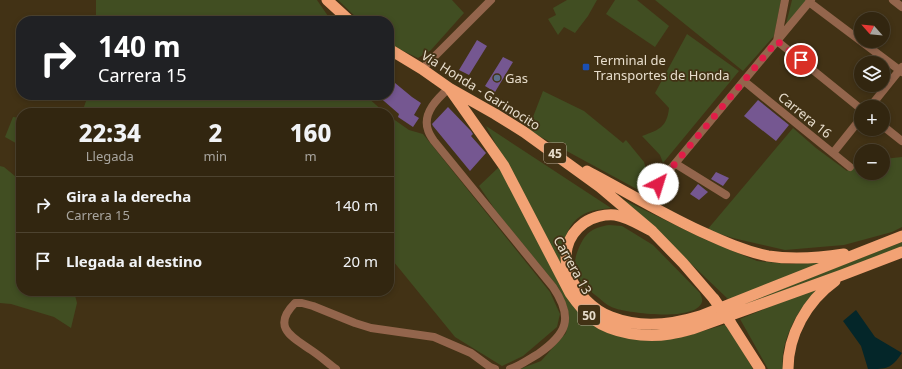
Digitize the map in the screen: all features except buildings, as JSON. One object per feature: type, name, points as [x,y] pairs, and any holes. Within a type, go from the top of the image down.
[{"type":"highway","points":[[327,0],[345,16]]},
{"type":"highway","name":"Vía Honda - Garinocito","points":[[394,52],[449,88],[495,114],[556,154],[600,187],[652,231]]},
{"type":"highway","name":"Carrera 13","points":[[449,88],[504,166],[570,293],[580,307],[594,319],[609,327],[645,335],[670,334],[710,323],[842,276],[902,252]]},
{"type":"highway","points":[[556,154],[722,242],[752,252],[784,258],[808,258],[842,255],[868,250]]},
{"type":"highway","name":"Carrera 13","points":[[652,231],[630,220],[616,216],[604,216],[589,219],[578,228],[570,239],[566,250],[566,262],[570,277],[577,290],[598,310],[610,316],[641,323],[672,323],[685,320],[700,316],[902,236]]},
{"type":"highway","name":"50","points":[[652,231],[683,263],[714,299],[760,369]]},
{"type":"highway","points":[[788,369],[790,349],[795,332],[803,315],[814,300],[842,276]]},
{"type":"street","points":[[422,69],[491,0]]},
{"type":"street","points":[[777,41],[785,0]]},
{"type":"street","points":[[893,0],[902,7]]},
{"type":"street","points":[[658,184],[810,1],[901,70],[876,100]]},
{"type":"street","points":[[777,41],[854,103]]},
{"type":"street","name":"Carrera 16","points":[[744,81],[850,167]]},
{"type":"street","points":[[449,88],[435,100],[430,110],[426,125],[428,132],[553,287],[564,305],[565,322],[560,334],[541,352],[510,369]]},
{"type":"street","points":[[833,153],[854,127]]},
{"type":"street","points":[[890,132],[902,141]]},
{"type":"street","points":[[676,164],[726,195]]},
{"type":"street","points":[[336,369],[291,337],[285,328],[285,319],[290,308],[295,303],[313,306],[354,324],[371,328],[434,337],[471,353],[495,369]]},
{"type":"green space","points":[[96,0],[317,0],[328,16],[96,16]]},
{"type":"green space","points":[[338,0],[452,0],[464,13],[431,50],[418,58],[394,46],[394,16],[355,16]]},
{"type":"green space","points":[[567,0],[597,0],[588,16],[575,33],[564,27],[558,35],[548,19],[556,15],[553,8]]},
{"type":"green space","points":[[615,0],[637,0],[669,26],[655,47],[606,14]]},
{"type":"green space","points":[[655,0],[781,0],[774,36],[743,71]]},
{"type":"green space","points":[[792,0],[808,0],[785,28]]},
{"type":"green space","points":[[687,34],[739,71],[663,163],[660,155],[642,136],[657,130],[666,120],[669,108],[655,93]]},
{"type":"green space","points":[[543,91],[584,111],[623,143],[626,140],[644,162],[655,199],[528,130]]},
{"type":"green space","points":[[86,100],[371,100],[379,108],[84,108]]},
{"type":"green space","points":[[13,117],[16,117],[16,143],[5,137]]},
{"type":"green space","points":[[394,120],[409,130],[423,134],[550,292],[560,314],[557,327],[523,356],[502,366],[455,337],[394,262]]},
{"type":"green space","points":[[486,126],[611,208],[586,213],[573,223],[564,243],[561,267]]},
{"type":"green space","points":[[793,128],[816,148],[847,171],[854,163],[854,180],[890,180],[890,158],[902,157],[902,227],[892,232],[844,245],[785,250],[733,238],[707,230]]},
{"type":"green space","points":[[0,166],[4,167],[16,177],[16,296],[75,296],[77,303],[71,328],[54,317],[11,304],[0,303]]},
{"type":"green space","points":[[500,166],[560,279],[608,333],[682,337],[727,324],[753,369],[520,369],[541,361],[566,333],[569,315],[566,304],[558,287],[496,211],[479,186]]},
{"type":"green space","points":[[620,198],[704,239],[757,261],[790,264],[830,262],[729,300],[639,214]]},
{"type":"green space","points":[[609,225],[622,226],[653,245],[700,293],[702,302],[697,308],[688,312],[676,314],[649,314],[625,311],[607,305],[587,288],[576,271],[575,265],[578,250],[583,239],[589,232]]},
{"type":"green space","points":[[902,242],[902,248],[737,309],[735,306]]},
{"type":"green space","points":[[826,284],[807,301],[796,318],[785,343],[783,352],[783,369],[768,369],[740,319]]},
{"type":"water","points":[[856,310],[875,337],[902,353],[895,362],[888,367],[868,369],[861,346],[843,321]]},
{"type":"place","name":"Terminal de Transportes de Honda","points":[[586,67]]},
{"type":"place","name":"Gas","points":[[497,78]]},
{"type":"route","points":[[658,184],[777,41],[801,60]]}]
